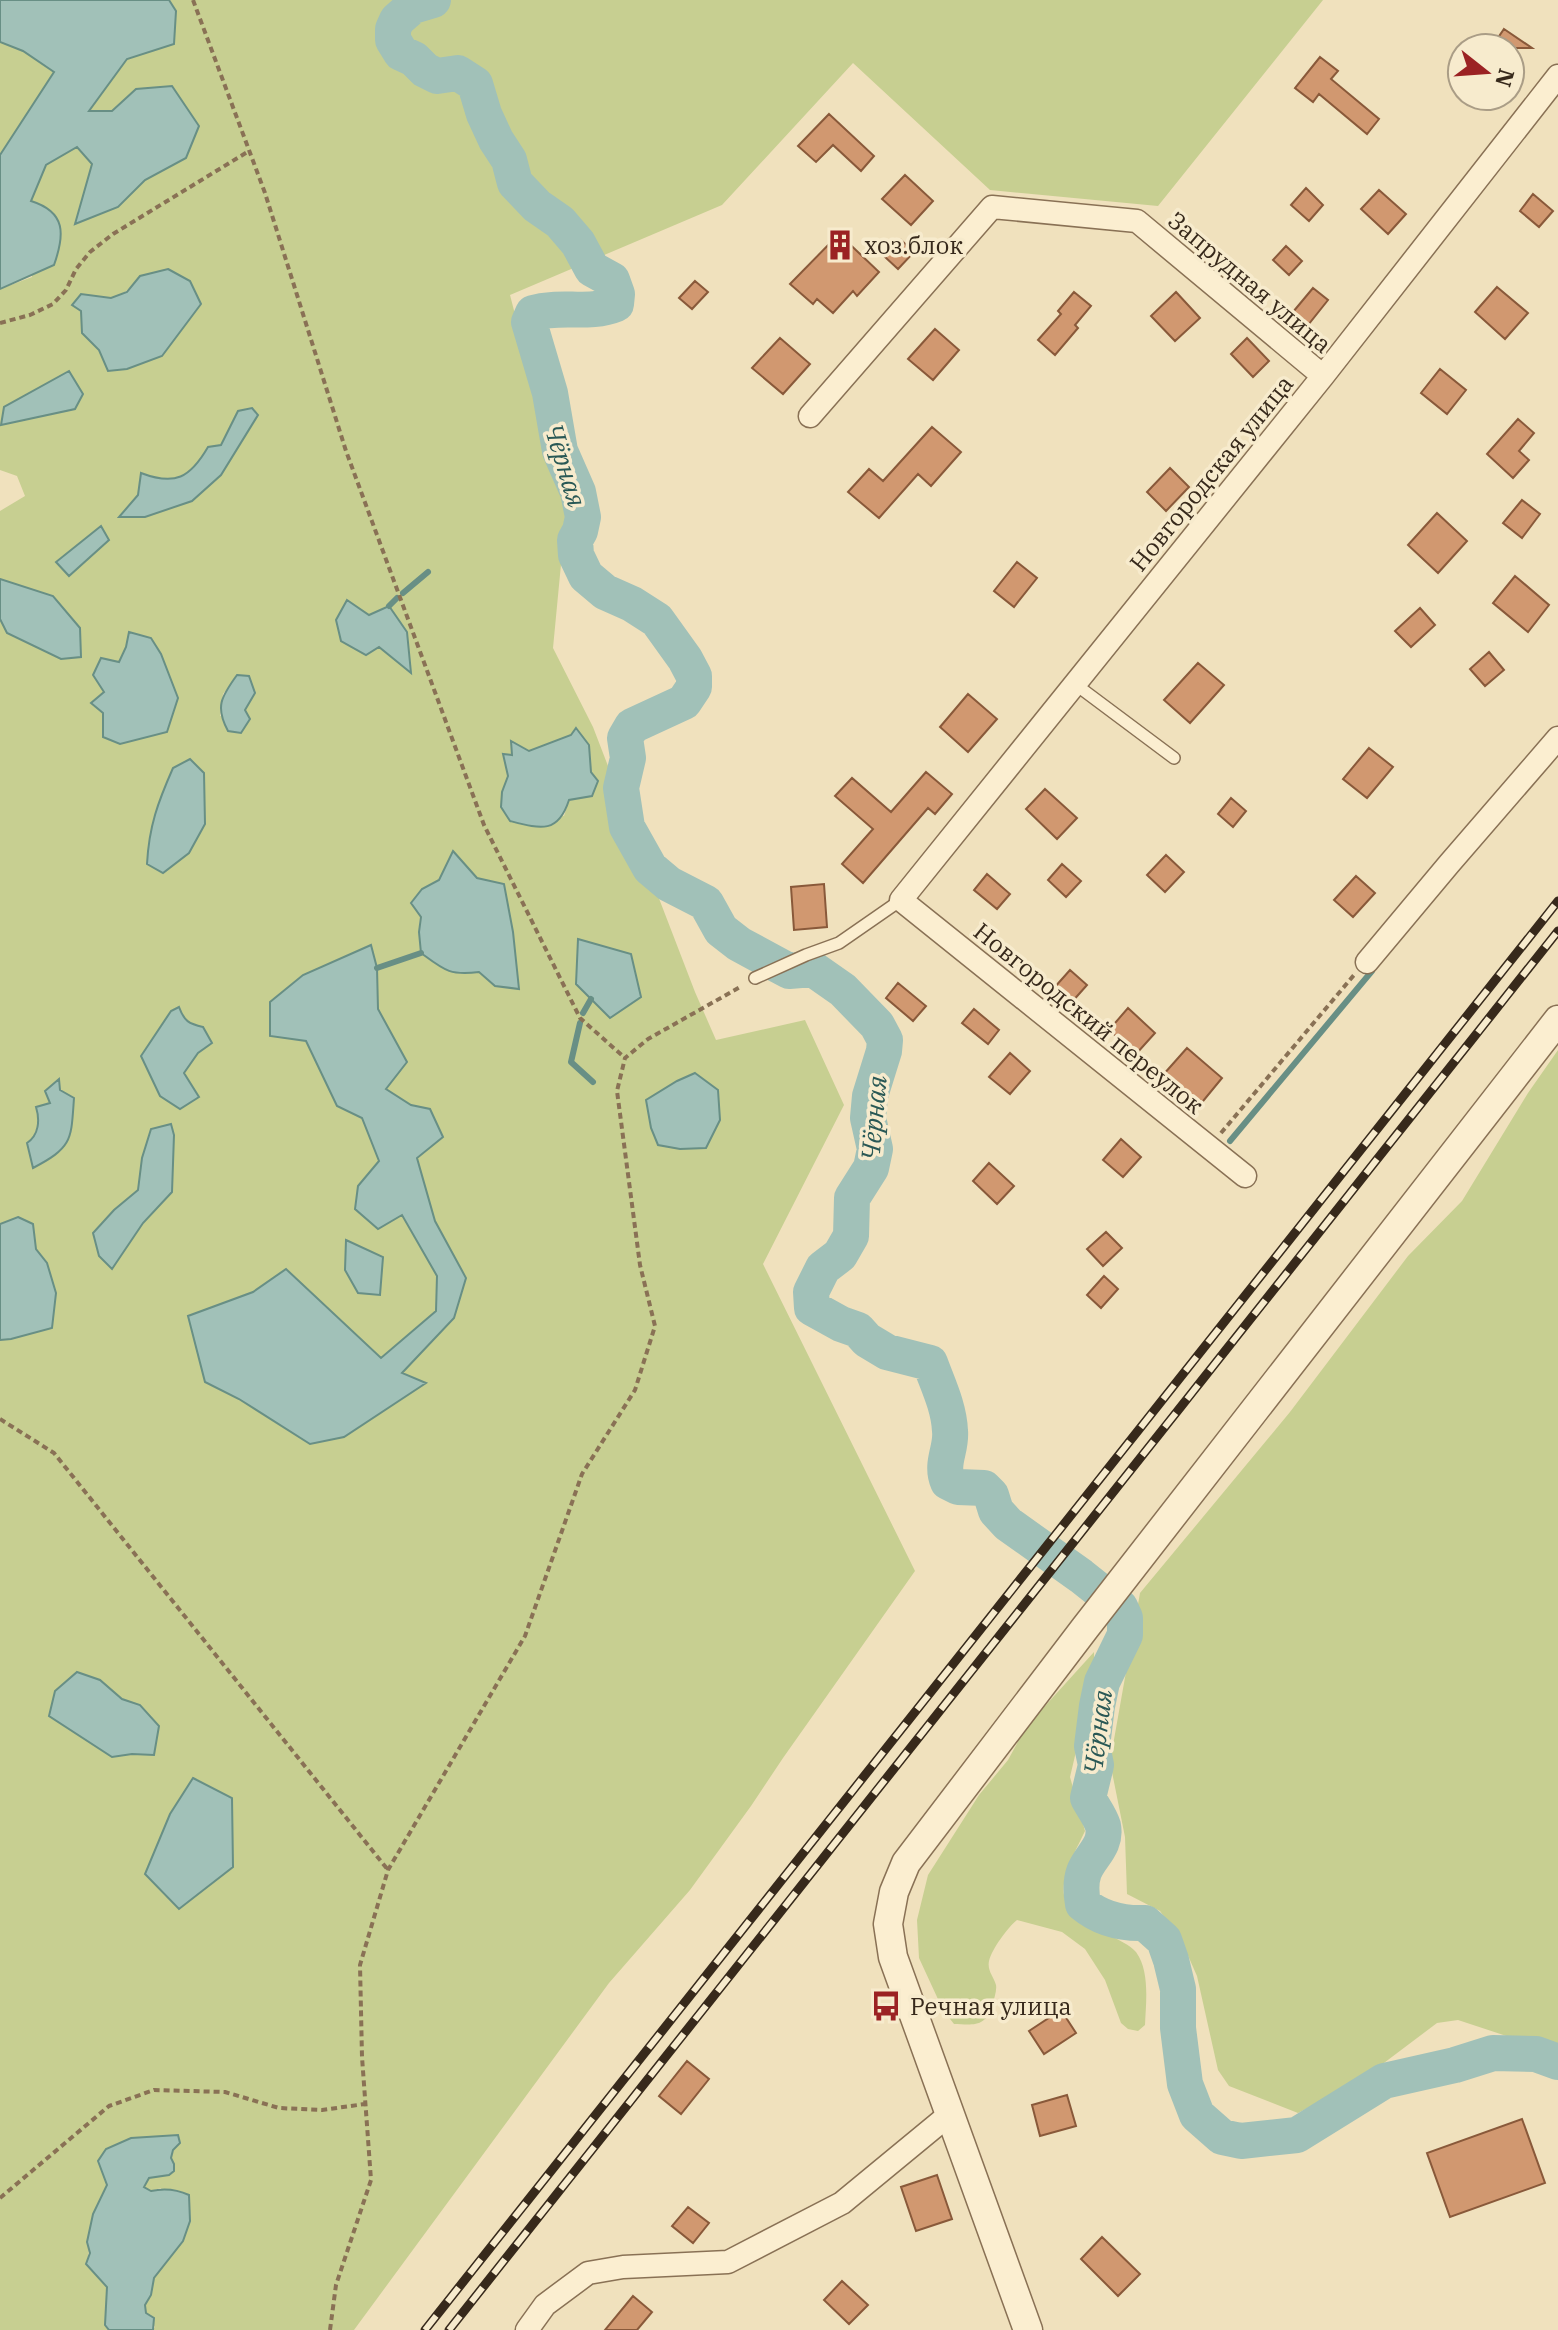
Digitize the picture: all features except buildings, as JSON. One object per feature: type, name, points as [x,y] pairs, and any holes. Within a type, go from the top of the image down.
[{"type":"street","name":"Новгородская улица","points":[[901,900],[1323,376],[1558,76]]},
{"type":"street","name":"Запрудная улица","points":[[810,416],[992,207],[1137,221],[1323,376]]},
{"type":"street","points":[[1363,961],[1558,738]]},
{"type":"street","name":"Новгородский переулок","points":[[901,900],[1245,1176]]},
{"type":"street","points":[[1028,2330],[893,1957],[888,1924],[894,1892],[906,1863],[1120,1582],[1558,1020]]},
{"type":"street","points":[[527,2330],[545,2305],[588,2273],[623,2267],[728,2262],[842,2203],[950,2114]]},
{"type":"lane","points":[[1075,684],[1174,758]]},
{"type":"lane","points":[[755,978],[839,943],[901,900]]},
{"type":"path","points":[[193,0],[265,193],[346,451],[484,825],[580,1018],[625,1058]]},
{"type":"path","points":[[0,323],[30,315],[53,304],[66,290],[76,269],[90,252],[113,234],[250,151]]},
{"type":"path","points":[[1195,1136],[1223,1133],[1363,961]]},
{"type":"path","points":[[330,2330],[336,2285],[371,2180],[362,2057],[360,1965],[388,1870],[525,1636],[582,1474],[635,1390],[655,1326],[640,1265],[617,1091],[625,1058],[648,1039],[755,978]]},
{"type":"path","points":[[0,1419],[54,1453],[388,1870]]},
{"type":"path","points":[[0,2198],[109,2106],[154,2090],[225,2092],[279,2108],[322,2110],[365,2104]]},
{"type":"green space","points":[[169,0],[1323,0],[1158,206],[990,190],[853,63],[722,205],[510,295],[566,512],[553,648],[593,727],[716,1040],[805,1020],[844,1105],[763,1264],[915,1571],[690,1890],[609,1983],[354,2330],[153,2330],[155,2327],[146,2313],[145,2305],[151,2295],[154,2278],[171,2256],[161,2188],[151,2191],[144,2187],[149,2178],[169,2175],[178,2135],[124,2141],[98,2161],[107,2185],[91,2220],[86,2264],[107,2287],[105,2325],[109,2330],[0,2330],[0,1340],[30,1334],[47,1263],[36,1249],[33,1224],[0,1224],[0,619],[8,633],[61,659],[81,656],[80,628],[53,596],[0,579],[0,511],[25,496],[17,476],[0,470],[0,289],[32,277],[31,201],[46,165],[77,147],[92,164],[75,223],[118,207],[145,180],[186,158],[136,89],[112,111],[88,111],[127,59],[173,44],[176,11]],"holes":[[[140,276],[99,350],[82,333],[81,294],[115,297],[126,291]],[[221,445],[145,517],[120,517],[138,495],[158,479],[179,478],[196,467],[208,447]],[[347,600],[369,615],[389,606],[407,632],[410,672],[379,647]],[[126,647],[103,737],[104,692],[100,658],[119,662]],[[238,675],[255,693],[245,710],[220,716],[223,694]],[[572,735],[589,745],[592,796],[569,800],[564,816],[502,792],[508,776],[504,754],[547,745]],[[453,852],[477,878],[504,884],[519,989],[495,986],[419,932],[422,889],[438,880]],[[377,968],[378,1009],[407,1062],[386,1089],[411,1105],[430,1109],[442,1136],[417,1157],[435,1221],[466,1278],[454,1318],[402,1373],[425,1382],[239,1399],[205,1382],[189,1316],[253,1292],[286,1269],[381,1358],[436,1311],[437,1276],[402,1214],[388,1223],[358,1186],[379,1161],[362,1118],[337,1106],[306,1041]],[[179,1007],[183,1018],[190,1024],[198,1053],[184,1074]],[[74,1098],[68,1141],[56,1154],[34,1168],[34,1134],[50,1103]],[[138,1190],[172,1192],[143,1223],[112,1268],[114,1210]],[[345,1270],[380,1294],[358,1292]],[[100,1680],[122,1699],[154,1755],[112,1757],[49,1716]]]},
{"type":"green space","points":[[0,42],[23,51],[54,72],[0,155]]},
{"type":"green space","points":[[1558,1050],[1558,2053],[1458,2020],[1437,2023],[1364,2078],[1298,2113],[1229,2086],[1218,2070],[1197,1976],[1182,1942],[1160,1911],[1127,1894],[1125,1837],[1110,1762],[1140,1593],[1290,1412],[1408,1256],[1462,1201]]},
{"type":"green space","points":[[1094,1652],[1094,1675],[1070,1777],[1085,1831],[1067,1871],[1064,1895],[1083,1918],[1136,1952],[1145,1977],[1145,2025],[1138,2031],[1128,2029],[1121,2023],[1105,1980],[1085,1949],[1062,1932],[1017,1920],[1001,1939],[989,1961],[996,1987],[987,2017],[979,2023],[954,2024],[943,2010],[919,1958],[917,1920],[928,1875],[979,1795],[1008,1760],[1026,1727]]},
{"type":"water","points":[[0,0],[169,0],[176,11],[174,44],[127,59],[89,111],[112,111],[136,89],[172,86],[199,126],[186,158],[145,180],[118,207],[75,224],[92,164],[77,147],[46,165],[31,201],[51,211],[60,226],[60,243],[54,265],[0,289],[0,155],[54,72],[23,51],[0,42]]},
{"type":"water","points":[[168,269],[190,281],[201,304],[162,356],[127,369],[108,371],[99,350],[82,333],[81,311],[72,305],[81,294],[111,298],[127,292],[140,276]]},
{"type":"water","points":[[69,371],[83,394],[75,409],[1,425],[4,407]]},
{"type":"water","points":[[252,408],[258,415],[221,475],[192,501],[145,517],[119,517],[138,495],[141,473],[172,479],[188,472],[208,447],[221,445],[238,411]]},
{"type":"water","points":[[101,526],[109,540],[69,576],[56,562]]},
{"type":"water","points":[[0,579],[53,596],[80,628],[81,657],[61,659],[7,633],[0,619]]},
{"type":"water","points":[[347,600],[369,615],[389,606],[407,632],[411,673],[379,647],[366,655],[341,641],[336,620]]},
{"type":"water","points":[[129,632],[151,638],[161,654],[178,698],[167,732],[120,744],[103,737],[103,713],[91,703],[104,692],[93,675],[101,658],[119,662]]},
{"type":"water","points":[[237,675],[249,676],[255,693],[245,710],[250,719],[241,733],[228,731],[221,709],[224,696]]},
{"type":"water","points":[[576,728],[589,745],[591,772],[598,781],[592,796],[569,800],[560,819],[554,824],[539,827],[510,821],[501,807],[508,776],[503,754],[512,755],[511,741],[529,751],[571,735]]},
{"type":"water","points":[[190,759],[204,773],[205,824],[189,853],[163,873],[147,864],[152,826],[173,768]]},
{"type":"water","points":[[453,851],[477,878],[504,884],[519,989],[495,986],[479,972],[448,970],[421,953],[421,917],[411,903],[422,889],[439,880]]},
{"type":"water","points":[[578,939],[631,954],[641,997],[610,1018],[576,984]]},
{"type":"water","points":[[371,945],[377,968],[378,1009],[407,1062],[386,1089],[411,1105],[430,1109],[443,1137],[417,1158],[435,1221],[466,1278],[454,1318],[402,1373],[426,1383],[344,1437],[310,1444],[239,1399],[205,1382],[188,1316],[253,1292],[286,1269],[381,1358],[436,1311],[437,1276],[402,1215],[378,1229],[355,1209],[358,1186],[379,1161],[362,1118],[337,1106],[306,1041],[270,1036],[270,1002],[303,975]]},
{"type":"water","points":[[179,1007],[188,1021],[203,1027],[212,1043],[198,1053],[184,1073],[199,1097],[180,1109],[160,1096],[141,1056],[171,1011]]},
{"type":"water","points":[[695,1073],[718,1090],[720,1120],[706,1148],[680,1149],[658,1145],[646,1100]]},
{"type":"water","points":[[59,1079],[60,1090],[74,1098],[70,1133],[63,1148],[33,1168],[27,1143],[38,1127],[36,1107],[50,1103],[45,1091]]},
{"type":"water","points":[[171,1124],[174,1135],[172,1192],[143,1223],[112,1269],[99,1256],[93,1233],[138,1190],[142,1158],[151,1129]]},
{"type":"water","points":[[18,1217],[33,1224],[36,1249],[47,1263],[56,1293],[52,1328],[0,1340],[0,1224]]},
{"type":"water","points":[[346,1240],[383,1257],[380,1295],[358,1293],[345,1270]]},
{"type":"water","points":[[77,1672],[100,1680],[122,1699],[140,1705],[159,1726],[154,1755],[112,1757],[49,1716],[55,1691]]},
{"type":"water","points":[[193,1778],[232,1798],[233,1867],[179,1909],[145,1874],[170,1814]]},
{"type":"water","points":[[178,2135],[180,2143],[173,2150],[171,2158],[174,2171],[169,2175],[149,2178],[144,2187],[151,2191],[170,2190],[189,2195],[190,2221],[183,2241],[154,2278],[151,2295],[145,2305],[146,2313],[154,2318],[153,2330],[109,2330],[105,2325],[107,2287],[86,2264],[90,2253],[87,2242],[93,2214],[107,2185],[98,2161],[106,2149],[131,2138]]},
{"type":"waterway","name":"Чёрная","points":[[433,0],[413,6],[397,20],[393,40],[401,53],[437,76],[458,73],[475,84],[484,114],[509,160],[515,183],[537,206],[560,222],[578,243],[592,269],[612,280],[617,294],[616,304],[596,309],[533,313],[529,322],[550,393],[560,451],[578,492],[583,517],[575,540],[576,555],[586,576],[605,592],[657,620],[694,676],[694,687],[684,702],[632,726],[625,738],[628,758],[621,788],[627,827],[650,868],[669,884],[706,903],[721,930],[739,944],[789,971],[813,969],[843,990],[877,1025],[885,1040],[870,1096],[868,1118],[875,1149],[871,1168],[852,1198],[851,1236],[840,1255],[823,1268],[811,1292],[812,1308],[858,1330],[867,1340],[887,1352],[930,1363],[949,1422],[945,1469],[948,1482],[958,1487],[984,1488],[991,1495],[996,1511],[1008,1524],[1120,1607],[1125,1618],[1125,1635],[1102,1682],[1097,1706],[1092,1746],[1096,1765],[1088,1798],[1102,1822],[1104,1833],[1084,1872],[1082,1900],[1083,1904],[1104,1917],[1128,1923],[1145,1923],[1164,1940],[1178,1989],[1178,2028],[1185,2084],[1197,2115],[1222,2137],[1241,2141],[1297,2135],[1384,2081],[1493,2053],[1536,2054],[1558,2062]]},
{"type":"waterway","points":[[403,593],[428,572]]},
{"type":"waterway","points":[[389,606],[397,598]]},
{"type":"waterway","points":[[377,968],[421,953]]},
{"type":"waterway","points":[[1230,1141],[1372,971]]},
{"type":"waterway","points":[[583,1013],[591,999]]},
{"type":"waterway","points":[[580,1023],[571,1062],[593,1082]]},
{"type":"railway","points":[[425,2330],[1558,901]]},
{"type":"railway","points":[[449,2330],[1558,931]]},
{"type":"place","name":"хоз.блок","points":[[840,245]]},
{"type":"place","name":"Речная улица","points":[[886,2006]]}]
